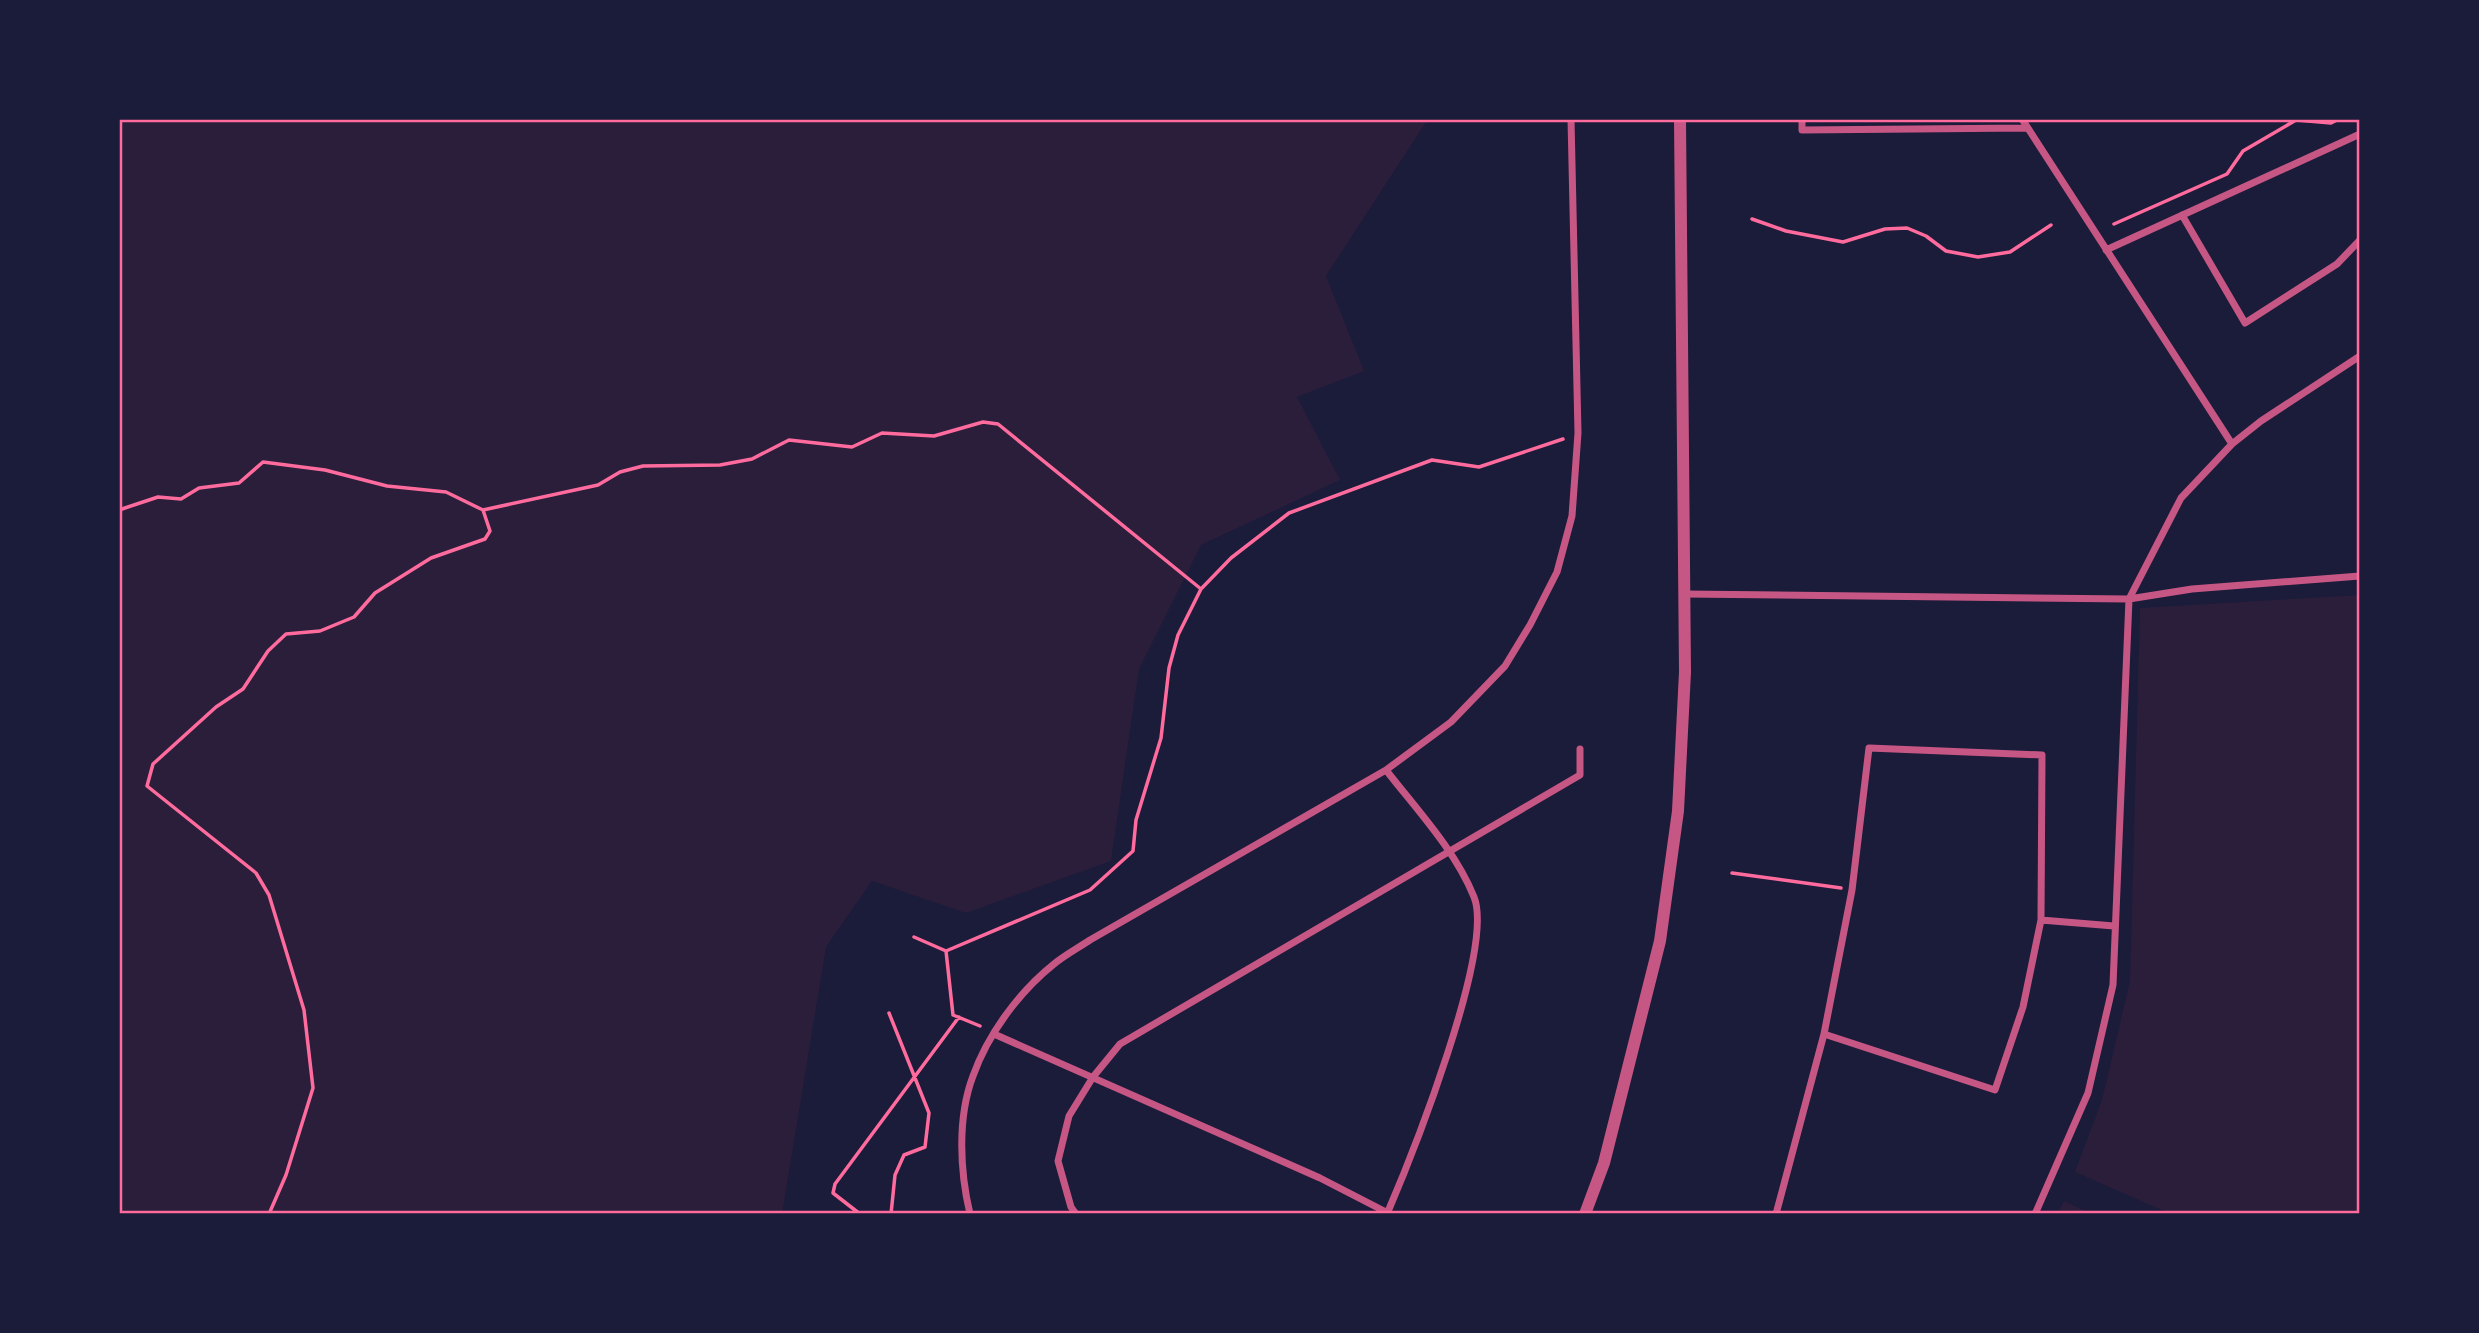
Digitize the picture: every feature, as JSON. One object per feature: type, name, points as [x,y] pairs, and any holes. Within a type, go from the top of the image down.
[{"type":"street","points":[[970,1214],[963,1174],[965,1111],[972,1076],[1015,1002],[1053,965],[1090,940],[1386,770],[1451,722],[1505,666],[1530,625],[1557,572],[1572,516],[1578,433],[1571,119]]},
{"type":"street","points":[[1585,1214],[1604,1163],[1660,941],[1678,811],[1685,672],[1680,119]]},
{"type":"street","points":[[1802,119],[1802,130],[2027,128]]},
{"type":"street","points":[[1915,119],[1916,129]]},
{"type":"street","points":[[2022,119],[2232,444]]},
{"type":"street","points":[[2106,250],[2360,134]]},
{"type":"street","points":[[2182,215],[2245,323],[2337,264],[2360,240]]},
{"type":"street","points":[[2035,1214],[2088,1093],[2113,985],[2129,599],[2181,498],[2232,444],[2261,421],[2360,356]]},
{"type":"street","points":[[1684,594],[2129,599],[2192,589],[2360,576]]},
{"type":"street","points":[[1776,1214],[1824,1034],[1852,890],[1869,748],[2042,755],[2040,920],[2023,1007],[1995,1090],[1824,1034]]},
{"type":"street","points":[[1076,1214],[1071,1207],[1058,1161],[1069,1116],[1093,1077],[1120,1044],[1580,775],[1580,749]]},
{"type":"street","points":[[994,1034],[1320,1178],[1387,1213],[1410,1160],[1442,1069],[1465,994],[1478,928],[1475,899],[1450,852],[1386,770]]},
{"type":"street","points":[[2040,920],[2114,926]]},
{"type":"path","points":[[2114,224],[2227,174],[2243,151],[2296,120],[2332,123],[2339,119]]},
{"type":"path","points":[[1752,219],[1786,231],[1843,243],[1885,229],[1907,228],[1926,236],[1946,251],[1978,257],[2010,252],[2051,225]]},
{"type":"path","points":[[119,510],[158,497],[181,499],[199,488],[239,483],[263,462],[325,470],[387,486],[446,492],[483,510],[598,485],[620,472],[643,466],[720,465],[752,459],[789,440],[852,447],[882,433],[934,436],[983,422],[998,424],[1201,589]]},
{"type":"path","points":[[914,937],[946,951],[1090,890],[1133,851],[1136,820],[1161,738],[1169,668],[1178,635],[1201,589],[1231,558],[1289,513],[1432,460],[1479,467],[1565,439]]},
{"type":"path","points":[[269,1214],[286,1175],[313,1088],[304,1010],[270,895],[256,873],[147,786],[153,764],[216,707],[243,689],[268,651],[285,634],[320,631],[354,617],[375,593],[431,558],[485,539],[490,531],[483,510]]},
{"type":"path","points":[[1732,873],[1852,890]]},
{"type":"path","points":[[946,951],[953,1015],[980,1026]]},
{"type":"path","points":[[889,1013],[929,1114],[925,1147],[904,1155],[895,1175],[891,1214]]},
{"type":"path","points":[[860,1214],[833,1193],[835,1184],[959,1017]]},
{"type":"shaded area","points":[[119,119],[1428,119],[1326,276],[1364,371],[1297,397],[1340,480],[1201,545],[1139,669],[1111,861],[966,913],[872,881],[826,947],[782,1214],[119,1214]]},
{"type":"shaded area","points":[[2360,595],[2360,1214],[2171,1214],[2075,1172],[2102,1100],[2130,981],[2140,608]]},
{"type":"shaded area","points":[[2064,1201],[2092,1214],[2057,1214]]}]
